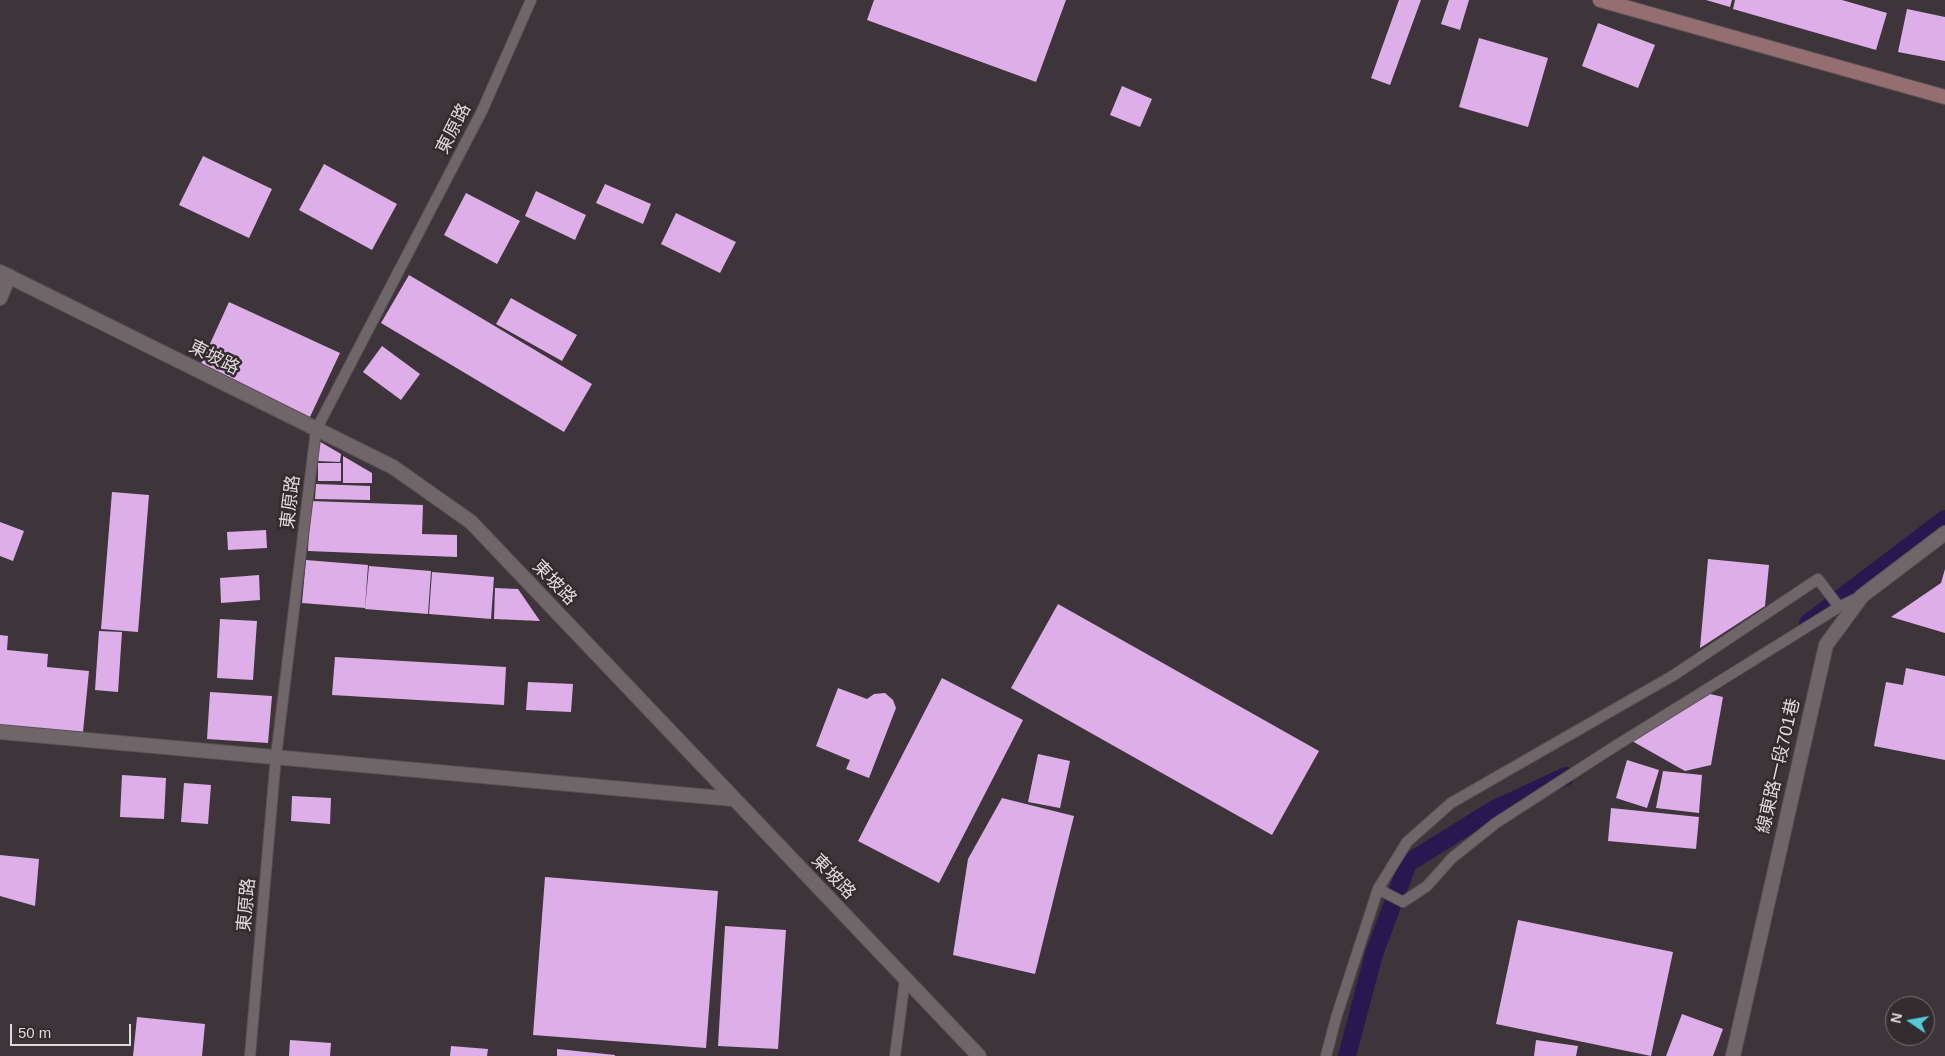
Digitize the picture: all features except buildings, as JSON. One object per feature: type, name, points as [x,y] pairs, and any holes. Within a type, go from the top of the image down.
[{"type":"main road","points":[[1600,0],[1945,97]]},
{"type":"street","name":"東坡路","points":[[4,274],[393,467],[470,522],[979,1056]]},
{"type":"street","points":[[0,298],[4,274]]},
{"type":"street","name":"線東路一段701巷","points":[[1733,1056],[1826,645],[1862,596],[1945,533]]},
{"type":"street","points":[[0,732],[733,799]]},
{"type":"lane","name":"東原路","points":[[250,1056],[276,756],[316,430],[482,112],[531,0]]},
{"type":"lane","points":[[1326,1056],[1336,1018],[1378,889],[1407,842],[1451,803],[1674,675],[1818,579],[1839,607]]},
{"type":"lane","points":[[1378,889],[1403,902],[1426,886],[1452,858],[1496,823],[1617,745],[1839,607],[1862,596]]},
{"type":"lane","points":[[895,1056],[905,979]]},
{"type":"waterway","points":[[1808,623],[1945,519]]},
{"type":"waterway","points":[[1347,1056],[1374,954],[1408,863],[1493,810],[1566,776]]}]
